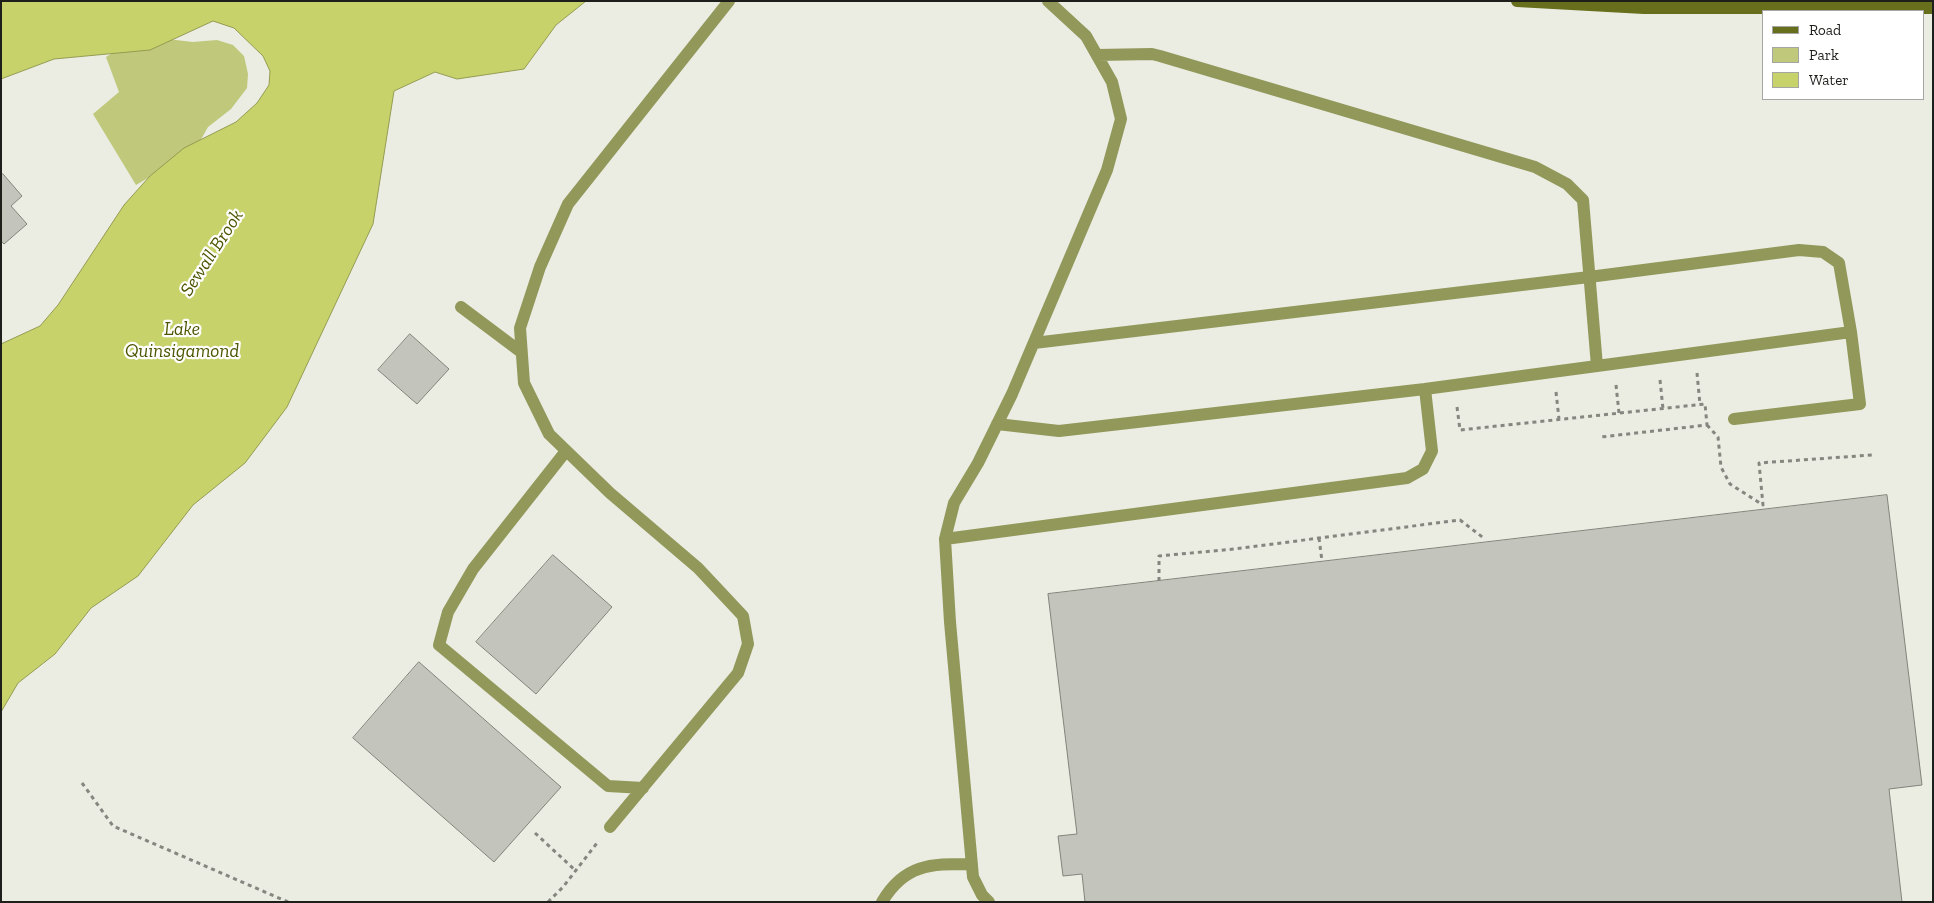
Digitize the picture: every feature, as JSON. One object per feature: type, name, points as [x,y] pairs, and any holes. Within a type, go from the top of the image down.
[{"type":"main road","points":[[1517,1],[1644,8],[1933,8]]},
{"type":"lane","points":[[610,827],[738,673],[748,644],[742,616],[698,568],[610,493],[549,434],[524,384],[520,328],[540,267],[568,204],[729,1]]},
{"type":"lane","points":[[989,902],[982,895],[973,877],[945,539],[954,503],[978,463],[997,424],[1034,343],[1107,170],[1121,119],[1112,82],[1086,36],[1048,1]]},
{"type":"lane","points":[[1097,55],[1152,54],[1160,56],[1535,167],[1567,184],[1583,200],[1597,366]]},
{"type":"lane","points":[[1034,343],[1799,250],[1824,252],[1839,263],[1851,332],[1860,404],[1734,419]]},
{"type":"lane","points":[[461,306],[522,352]]},
{"type":"lane","points":[[997,424],[1059,431],[1425,389],[1851,332]]},
{"type":"lane","points":[[945,539],[1407,478],[1423,469],[1432,451],[1425,389]]},
{"type":"lane","points":[[566,451],[473,569],[448,612],[439,645],[608,786],[643,788]]},
{"type":"lane","points":[[882,902],[888,892],[908,873],[935,864],[972,864]]},
{"type":"path","points":[[1695,352],[1700,405]]},
{"type":"path","points":[[1658,358],[1663,409]]},
{"type":"path","points":[[1616,385],[1619,413]]},
{"type":"path","points":[[1457,407],[1460,430],[1705,404],[1707,425],[1718,438],[1721,468],[1730,484],[1763,505],[1758,463],[1872,455]]},
{"type":"path","points":[[1600,437],[1707,425]]},
{"type":"path","points":[[1159,581],[1159,556],[1234,549],[1460,520],[1485,539]]},
{"type":"path","points":[[1319,538],[1322,561]]},
{"type":"path","points":[[82,783],[113,826],[288,902]]},
{"type":"path","points":[[548,902],[563,887],[610,827]]},
{"type":"path","points":[[535,834],[576,871]]},
{"type":"green space","points":[[167,39],[193,42],[217,40],[233,45],[244,56],[248,74],[247,88],[231,109],[208,127],[195,150],[136,185],[93,114],[119,92],[106,57],[119,49]]},
{"type":"water","name":"Lake Quinsigamond","points":[[1,1],[586,1],[556,25],[524,69],[457,79],[435,72],[394,91],[373,224],[287,407],[245,463],[193,505],[138,576],[91,608],[55,654],[18,683],[1,712],[1,344],[40,326],[58,305],[124,205],[150,176],[184,148],[236,122],[257,103],[269,85],[270,71],[263,56],[234,28],[213,21],[150,50],[54,59],[1,79]]},
{"type":"building","points":[[3,174],[22,196],[11,206],[27,224],[4,244],[1,241],[1,175]]},
{"type":"building","points":[[410,334],[449,369],[417,404],[378,370]]},
{"type":"building","points":[[1887,495],[1922,785],[1889,789],[1902,902],[1085,902],[1082,874],[1063,876],[1058,836],[1077,834],[1048,594]]},
{"type":"building","points":[[553,555],[612,607],[536,694],[476,642]]},
{"type":"building","points":[[419,662],[561,787],[494,862],[353,738]]},
{"type":"water label","name":"Sewall Brook","points":[[212,253]]}]
